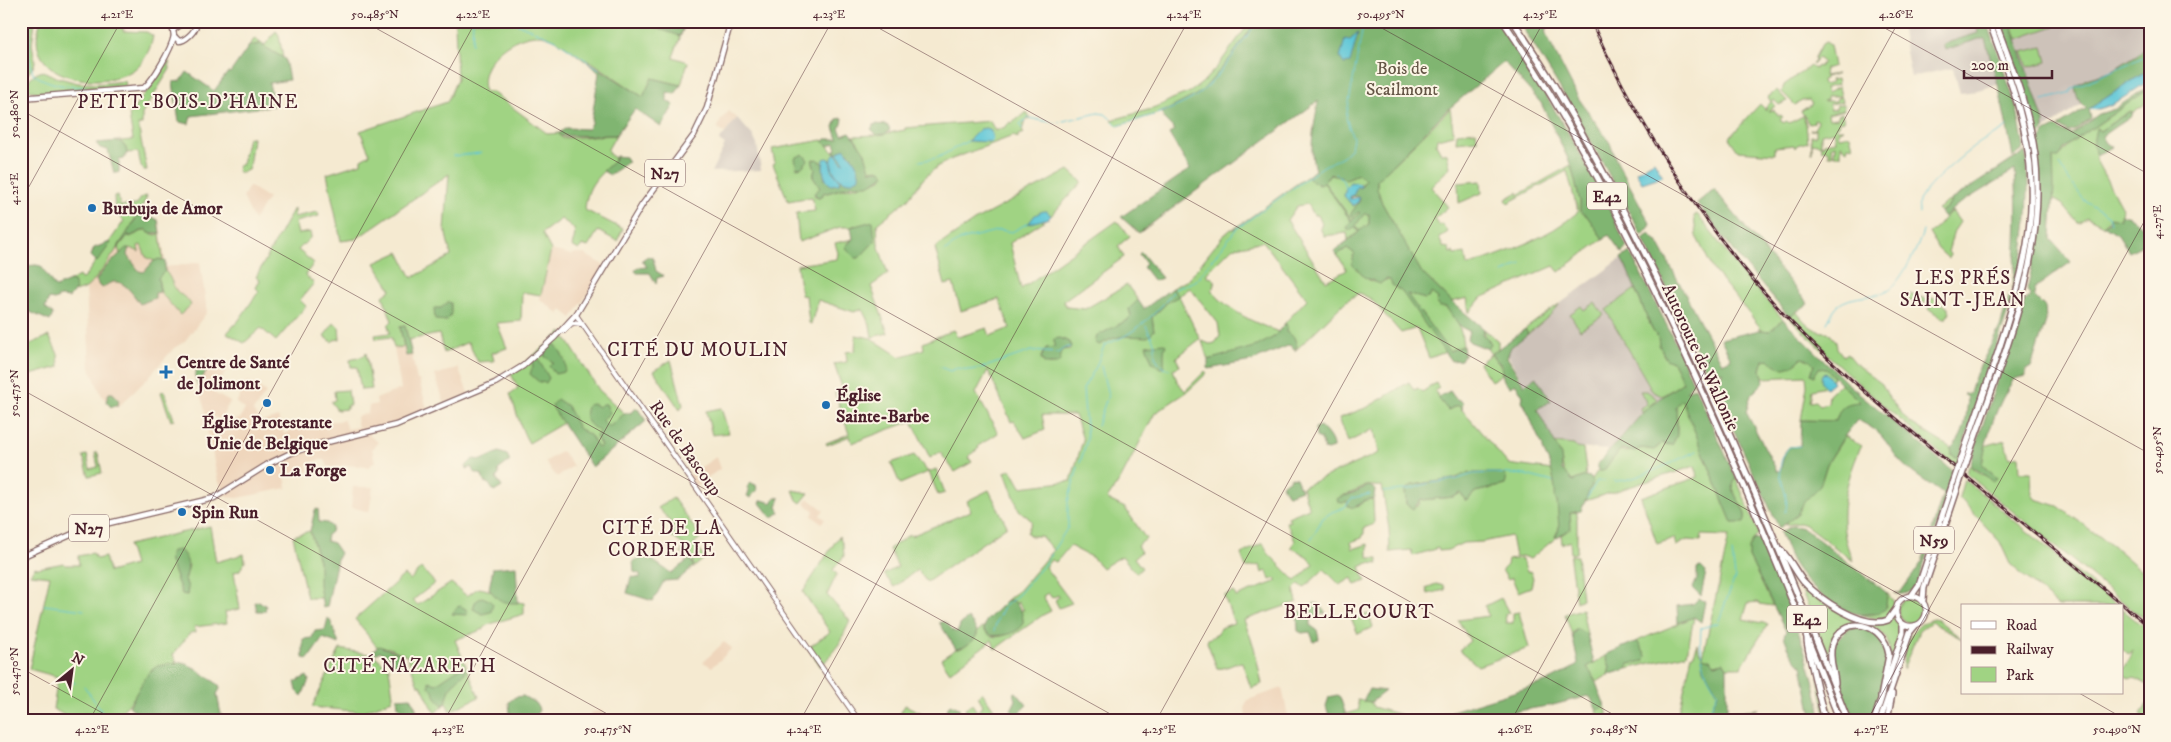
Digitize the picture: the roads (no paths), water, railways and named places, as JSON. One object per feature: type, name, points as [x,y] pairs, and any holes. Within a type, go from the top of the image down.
[{"type":"highway","name":"Autoroute de Wallonie","points":[[1503,21],[1560,112],[1641,262],[1697,379],[1747,492],[1840,721]]},
{"type":"highway","name":"Autoroute de Wallonie","points":[[1513,21],[1598,164],[1647,258],[1703,375],[1779,548],[1848,721]]},
{"type":"highway","points":[[1956,485],[2006,328],[2025,261],[2032,208],[2026,137],[2017,101],[1989,21]]},
{"type":"highway","points":[[1964,461],[2011,330],[2030,262],[2037,208],[2031,132],[2020,92],[1995,21]]},
{"type":"highway","name":"N59","points":[[1912,595],[1919,585],[1956,485]]},
{"type":"highway","name":"N59","points":[[1923,600],[1924,588],[1956,485]]},
{"type":"highway","points":[[1779,548],[1812,590],[1840,610],[1878,622],[1888,620],[1896,609]]},
{"type":"highway","points":[[1874,721],[1903,633],[1903,624]]},
{"type":"highway","points":[[1836,691],[1831,666],[1831,646],[1846,628],[1862,625],[1874,629],[1880,634],[1888,649],[1888,661],[1881,697]]},
{"type":"highway","points":[[1880,721],[1910,632],[1914,626]]},
{"type":"highway","points":[[1808,639],[1806,645],[1815,674],[1825,721]]},
{"type":"highway","points":[[1886,721],[1898,668]]},
{"type":"main road","points":[[21,97],[144,88],[151,81],[171,45],[174,36],[173,30],[186,21]]},
{"type":"main road","name":"N27","points":[[21,557],[84,529],[211,499],[291,453],[319,444],[378,430],[428,412],[498,382],[523,366],[547,345],[576,315],[642,205],[699,126],[707,108],[731,21]]},
{"type":"main road","points":[[171,45],[184,40],[195,30],[196,22]]},
{"type":"main road","points":[[174,36],[178,41]]},
{"type":"main road","name":"Rue de Bascoup","points":[[576,315],[859,721]]},
{"type":"main road","points":[[547,345],[572,323],[584,326]]},
{"type":"main road","points":[[1912,595],[1923,600],[1926,606],[1926,614],[1922,622],[1914,626],[1903,624],[1898,619],[1896,609],[1903,597],[1912,595]]},
{"type":"water","points":[[1358,33],[1350,63],[1344,64],[1340,58],[1345,39],[1350,40]]},
{"type":"water","points":[[2150,69],[2150,80],[2129,94],[2103,108],[2089,109]]},
{"type":"water","points":[[986,128],[991,131],[993,140],[991,142],[968,141],[980,129]]},
{"type":"water","points":[[844,148],[855,162],[859,174],[859,178],[850,182],[840,179],[832,167],[832,158],[835,153],[844,162],[837,153]]},
{"type":"water","points":[[827,158],[830,159],[832,171],[840,180],[839,184],[831,185],[825,177],[823,162]]},
{"type":"water","points":[[1654,161],[1663,176],[1642,183],[1636,172]]},
{"type":"water","points":[[1350,182],[1361,184],[1360,188],[1357,186],[1354,194],[1350,197],[1350,199],[1360,197],[1353,206],[1344,196]]},
{"type":"water","points":[[1047,211],[1051,216],[1028,224],[1035,215]]},
{"type":"water","points":[[1826,373],[1833,382],[1826,388],[1821,378],[1822,374]]},
{"type":"waterway","points":[[30,21],[29,56],[33,74],[59,85],[86,87]]},
{"type":"waterway","points":[[472,44],[473,21]]},
{"type":"waterway","points":[[511,21],[556,40],[599,69]]},
{"type":"waterway","points":[[1113,121],[1118,126],[1161,113],[1192,99],[1217,77],[1258,21]]},
{"type":"waterway","points":[[1175,289],[1196,281],[1236,229],[1324,166],[1343,156],[1351,148],[1353,138],[1346,118],[1364,21]]},
{"type":"waterway","points":[[2043,100],[2068,94],[2073,88],[2150,54]]},
{"type":"waterway","points":[[1022,129],[1020,124],[1028,118],[1055,123],[1098,113],[1105,114],[1111,119]]},
{"type":"waterway","points":[[1919,213],[1919,201],[1938,177],[1977,145],[2007,127]]},
{"type":"waterway","points":[[920,161],[937,158],[968,141]]},
{"type":"waterway","points":[[453,156],[481,153]]},
{"type":"waterway","points":[[2059,165],[2071,183]]},
{"type":"waterway","points":[[1336,173],[1343,181],[1346,189]]},
{"type":"waterway","points":[[2073,185],[2084,200],[2109,216],[2111,223]]},
{"type":"waterway","points":[[944,252],[960,240],[1000,230],[1012,232],[1028,223]]},
{"type":"waterway","points":[[1827,323],[1837,306],[1843,302],[1885,292],[1891,288],[1910,261],[1923,231]]},
{"type":"waterway","points":[[1503,273],[1521,264]]},
{"type":"waterway","points":[[1080,463],[1087,440],[1083,389],[1096,367],[1104,346],[1125,336],[1141,325],[1173,292]]},
{"type":"waterway","points":[[1146,326],[1155,344],[1155,357],[1163,368],[1169,369]]},
{"type":"waterway","points":[[940,367],[950,371],[957,368],[969,370],[982,368],[1031,351],[1058,353],[1064,348],[1070,347]]},
{"type":"waterway","points":[[1097,426],[1108,395],[1101,366]]},
{"type":"waterway","points":[[1785,512],[1787,505],[1780,466],[1789,447],[1800,446]]},
{"type":"waterway","points":[[1614,481],[1633,478],[1697,451]]},
{"type":"waterway","points":[[994,631],[1004,607],[1019,594],[1044,565],[1068,527],[1068,501],[1078,467]]},
{"type":"waterway","points":[[1384,492],[1411,489],[1473,474],[1526,475],[1553,482]]},
{"type":"waterway","points":[[1587,498],[1597,481],[1605,481]]},
{"type":"waterway","points":[[1311,539],[1323,518],[1345,507],[1352,498],[1370,494]]},
{"type":"waterway","points":[[1697,721],[1701,714],[1711,708],[1718,692],[1709,678],[1703,662],[1701,628],[1718,623],[1735,577],[1732,552]]},
{"type":"waterway","points":[[44,605],[84,610]]},
{"type":"waterway","points":[[58,677],[75,683]]},
{"type":"waterway","points":[[84,686],[102,712]]},
{"type":"railway","points":[[1591,21],[1632,102],[1679,180],[1733,254],[1792,323],[1896,419],[2122,604]]},
{"type":"railway","points":[[2124,606],[2150,627]]},
{"type":"place","name":"Burbuja de Amor","points":[[92,208]]},
{"type":"place","name":"Centre de Santé de Jolimont","points":[[166,372]]},
{"type":"place","name":"Église Protestante Unie de Belgique","points":[[267,403]]},
{"type":"place","name":"Église Sainte-Barbe","points":[[826,405]]},
{"type":"place","name":"La Forge","points":[[270,470]]},
{"type":"place","name":"Spin Run","points":[[182,512]]},
{"type":"district","name":"PETIT-BOIS-D'HAINE","points":[[188,101]]},
{"type":"district","name":"LES PRÉS SAINT-JEAN","points":[[1963,288]]},
{"type":"district","name":"CITÉ DU MOULIN","points":[[698,349]]},
{"type":"district","name":"CITÉ DE LA CORDERIE","points":[[662,538]]},
{"type":"district","name":"BELLECOURT","points":[[1359,611]]},
{"type":"district","name":"CITÉ NAZARETH","points":[[410,665]]},
{"type":"park label","name":"Bois de Scailmont","points":[[1402,78]]}]
